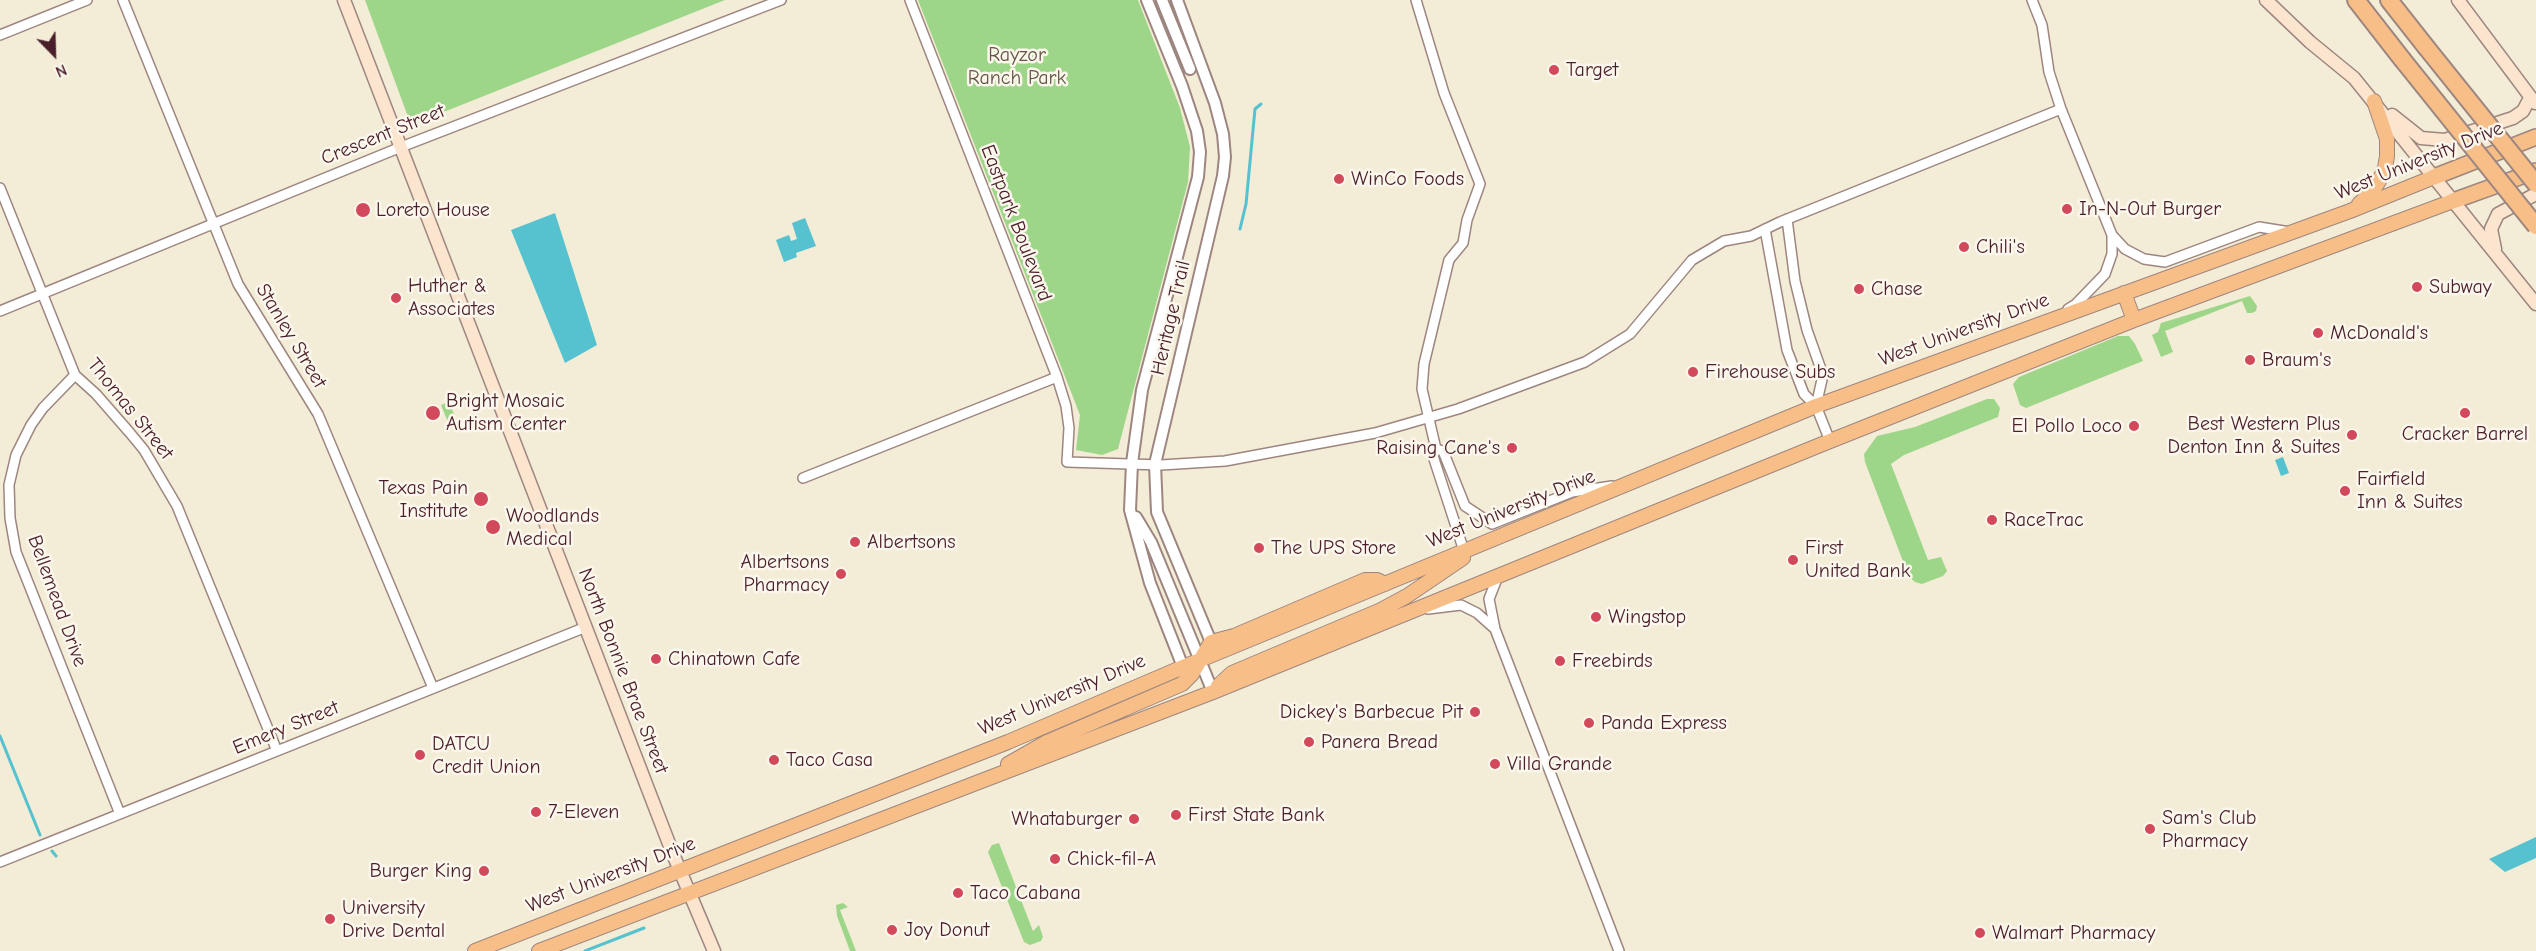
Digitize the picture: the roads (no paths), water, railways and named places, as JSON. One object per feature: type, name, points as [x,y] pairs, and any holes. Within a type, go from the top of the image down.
[{"type":"highway","points":[[2356,0],[2536,226]]},
{"type":"highway","points":[[2389,0],[2536,184]]},
{"type":"highway","name":"West University Drive","points":[[2434,177],[2536,137]]},
{"type":"highway","points":[[2453,201],[2536,171]]},
{"type":"main road","name":"North Bonnie Brae Street","points":[[344,0],[679,870],[714,951]]},
{"type":"main road","points":[[2266,0],[2412,132],[2421,138],[2434,141],[2477,131],[2513,118],[2533,101],[2458,0]]},
{"type":"main road","points":[[2354,78],[2536,304]]},
{"type":"main road","points":[[2350,211],[2372,192],[2385,168],[2387,139],[2374,101]]},
{"type":"main road","name":"West University Drive","points":[[476,951],[1008,742],[1199,660],[1816,406],[2350,211],[2434,177]]},
{"type":"main road","points":[[2496,253],[2491,229],[2498,214],[2536,194]]},
{"type":"main road","points":[[539,951],[1213,692],[2134,320],[2453,201]]},
{"type":"main road","points":[[2124,293],[2134,320]]},
{"type":"main road","points":[[1213,692],[1232,673],[1381,610],[1407,596],[1487,542]]},
{"type":"main road","points":[[991,777],[1015,759],[1045,743],[1182,684],[1192,674],[1211,642],[1234,636],[1365,580],[1377,580],[1385,584]]},
{"type":"street","points":[[0,35],[87,0]]},
{"type":"street","name":"Stanley Street","points":[[123,0],[238,284],[318,414],[433,688]]},
{"type":"street","name":"Crescent Street","points":[[0,311],[401,147],[782,0]]},
{"type":"street","name":"Eastpark Boulevard","points":[[910,0],[1057,377],[1066,406],[1069,428],[1067,462],[1132,464]]},
{"type":"street","name":"Heritage Trail","points":[[1147,0],[1182,86],[1197,131],[1200,152],[1198,177],[1142,390],[1132,464],[1130,503],[1150,583],[1183,667]]},
{"type":"street","points":[[1162,0],[1190,69]]},
{"type":"street","name":"Heritage Trail","points":[[1177,0],[1215,103],[1223,134],[1225,156],[1223,176],[1155,464],[1157,512],[1211,642]]},
{"type":"street","points":[[1416,0],[1444,93],[1480,184],[1467,220],[1463,243],[1449,260],[1424,364],[1422,389],[1436,449],[1433,456],[1464,551]]},
{"type":"street","points":[[2032,0],[2042,25],[2049,72],[2061,109],[2112,235],[2125,249],[2144,259],[2165,262],[2259,227],[2292,232]]},
{"type":"street","points":[[1132,464],[1225,461],[1375,433],[1428,419],[1585,362],[1630,333],[1692,260],[1724,241],[1751,236],[1787,219],[2061,109]]},
{"type":"street","name":"Thomas Street","points":[[0,188],[75,375],[96,394],[144,450],[173,498],[277,751]]},
{"type":"street","points":[[1787,219],[1795,281],[1807,330],[1823,375],[1816,406]]},
{"type":"street","points":[[1766,229],[1787,350],[1803,394],[1816,406],[1830,441]]},
{"type":"street","points":[[2031,327],[2076,304],[2105,274],[2112,254],[2112,235]]},
{"type":"street","name":"Bellemead Drive","points":[[75,375],[43,408],[15,455],[9,485],[10,518],[16,552],[120,814]]},
{"type":"street","points":[[803,478],[1057,377]]},
{"type":"street","points":[[1436,449],[1443,451],[1465,506],[1492,524],[1572,492],[1631,483]]},
{"type":"street","points":[[1130,503],[1151,542],[1213,692]]},
{"type":"street","points":[[1498,576],[1489,599],[1495,629],[1619,951]]},
{"type":"street","points":[[1414,610],[1461,605],[1478,613],[1495,629]]},
{"type":"street","name":"Emery Street","points":[[0,862],[586,627]]},
{"type":"water","points":[[555,213],[597,345],[565,363],[511,230]]},
{"type":"water","points":[[805,218],[816,246],[796,253],[797,257],[784,262],[776,240],[789,235],[791,241],[797,239],[792,223]]},
{"type":"water","points":[[2283,457],[2289,473],[2281,476],[2275,460]]},
{"type":"water","points":[[2536,837],[2536,858],[2505,872],[2489,859]]},
{"type":"waterway","points":[[1240,229],[1246,204],[1255,109],[1261,104]]},
{"type":"waterway","points":[[0,736],[40,835]]},
{"type":"waterway","points":[[52,851],[56,856]]},
{"type":"waterway","points":[[585,951],[644,928]]},
{"type":"place","name":"Target","points":[[1554,70]]},
{"type":"place","name":"WinCo Foods","points":[[1339,179]]},
{"type":"place","name":"In-N-Out Burger","points":[[2067,209]]},
{"type":"place","name":"Loreto House","points":[[363,210]]},
{"type":"place","name":"Chili's","points":[[1964,247]]},
{"type":"place","name":"Subway","points":[[2417,287]]},
{"type":"place","name":"Chase","points":[[1859,289]]},
{"type":"place","name":"Huther & Associates","points":[[396,298]]},
{"type":"place","name":"McDonald's","points":[[2318,333]]},
{"type":"place","name":"Braum's","points":[[2250,360]]},
{"type":"place","name":"Firehouse Subs","points":[[1693,372]]},
{"type":"place","name":"Bright Mosaic Autism Center","points":[[433,413]]},
{"type":"place","name":"Cracker Barrel","points":[[2465,413]]},
{"type":"place","name":"El Pollo Loco","points":[[2134,426]]},
{"type":"place","name":"Best Western Plus Denton Inn & Suites","points":[[2352,435]]},
{"type":"place","name":"Raising Cane's","points":[[1512,448]]},
{"type":"place","name":"Fairfield Inn & Suites","points":[[2345,491]]},
{"type":"place","name":"Texas Pain Institute","points":[[481,499]]},
{"type":"place","name":"RaceTrac","points":[[1992,520]]},
{"type":"place","name":"Woodlands Medical","points":[[493,527]]},
{"type":"place","name":"Albertsons","points":[[855,542]]},
{"type":"place","name":"The UPS Store","points":[[1259,548]]},
{"type":"place","name":"First United Bank","points":[[1793,560]]},
{"type":"place","name":"Albertsons Pharmacy","points":[[841,574]]},
{"type":"place","name":"Wingstop","points":[[1596,617]]},
{"type":"place","name":"Chinatown Cafe","points":[[656,659]]},
{"type":"place","name":"Freebirds","points":[[1560,661]]},
{"type":"place","name":"Dickey's Barbecue Pit","points":[[1475,712]]},
{"type":"place","name":"Panda Express","points":[[1589,723]]},
{"type":"place","name":"Panera Bread","points":[[1309,742]]},
{"type":"place","name":"DATCU Credit Union","points":[[420,755]]},
{"type":"place","name":"Taco Casa","points":[[774,760]]},
{"type":"place","name":"Villa Grande","points":[[1495,764]]},
{"type":"place","name":"7-Eleven","points":[[536,812]]},
{"type":"place","name":"First State Bank","points":[[1176,815]]},
{"type":"place","name":"Whataburger","points":[[1134,819]]},
{"type":"place","name":"Sam's Club Pharmacy","points":[[2150,829]]},
{"type":"place","name":"Chick-fil-A","points":[[1055,859]]},
{"type":"place","name":"Burger King","points":[[484,871]]},
{"type":"place","name":"Taco Cabana","points":[[958,893]]},
{"type":"place","name":"University Drive Dental","points":[[330,919]]},
{"type":"place","name":"Joy Donut","points":[[892,930]]},
{"type":"place","name":"Walmart Pharmacy","points":[[1980,933]]},
{"type":"park label","name":"Rayzor Ranch Park","points":[[1017,66]]}]
